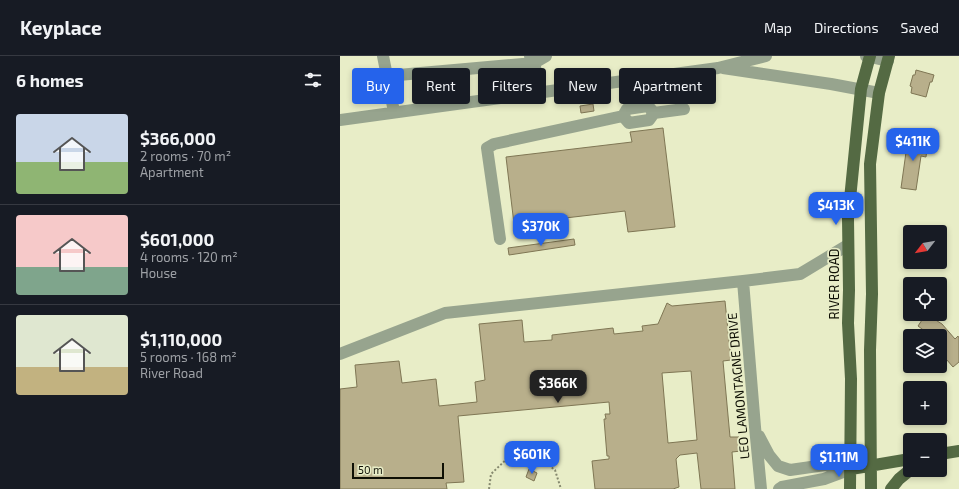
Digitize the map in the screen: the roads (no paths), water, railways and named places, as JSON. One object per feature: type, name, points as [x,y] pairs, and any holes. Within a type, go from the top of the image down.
[{"type":"main road","name":"RIVER ROAD","points":[[850,489],[851,379],[848,323],[848,219],[861,89],[870,56]]},
{"type":"main road","points":[[871,489],[870,164],[879,92],[889,59]]},
{"type":"main road","points":[[947,453],[959,451]]},
{"type":"main road","points":[[851,469],[903,460]]},
{"type":"main road","points":[[891,489],[903,476]]},
{"type":"street","points":[[383,56],[385,68]]},
{"type":"street","points":[[404,74],[532,59],[546,56]]},
{"type":"street","points":[[546,91],[718,68],[766,56]]},
{"type":"street","points":[[866,56],[889,59]]},
{"type":"street","points":[[718,68],[879,92]]},
{"type":"street","points":[[340,120],[478,101]]},
{"type":"street","points":[[392,104],[394,112]]},
{"type":"street","points":[[500,239],[488,148],[494,144],[623,116],[627,109],[648,106],[654,113],[684,109]]},
{"type":"street","points":[[340,354],[445,313],[800,274],[848,245]]},
{"type":"street","name":"LEO LAMONTAGNE DRIVE","points":[[743,281],[761,489]]},
{"type":"street","points":[[755,427],[768,455],[778,466],[790,470],[825,465],[851,469]]},
{"type":"street","points":[[779,489],[782,487],[824,479],[851,469]]}]
